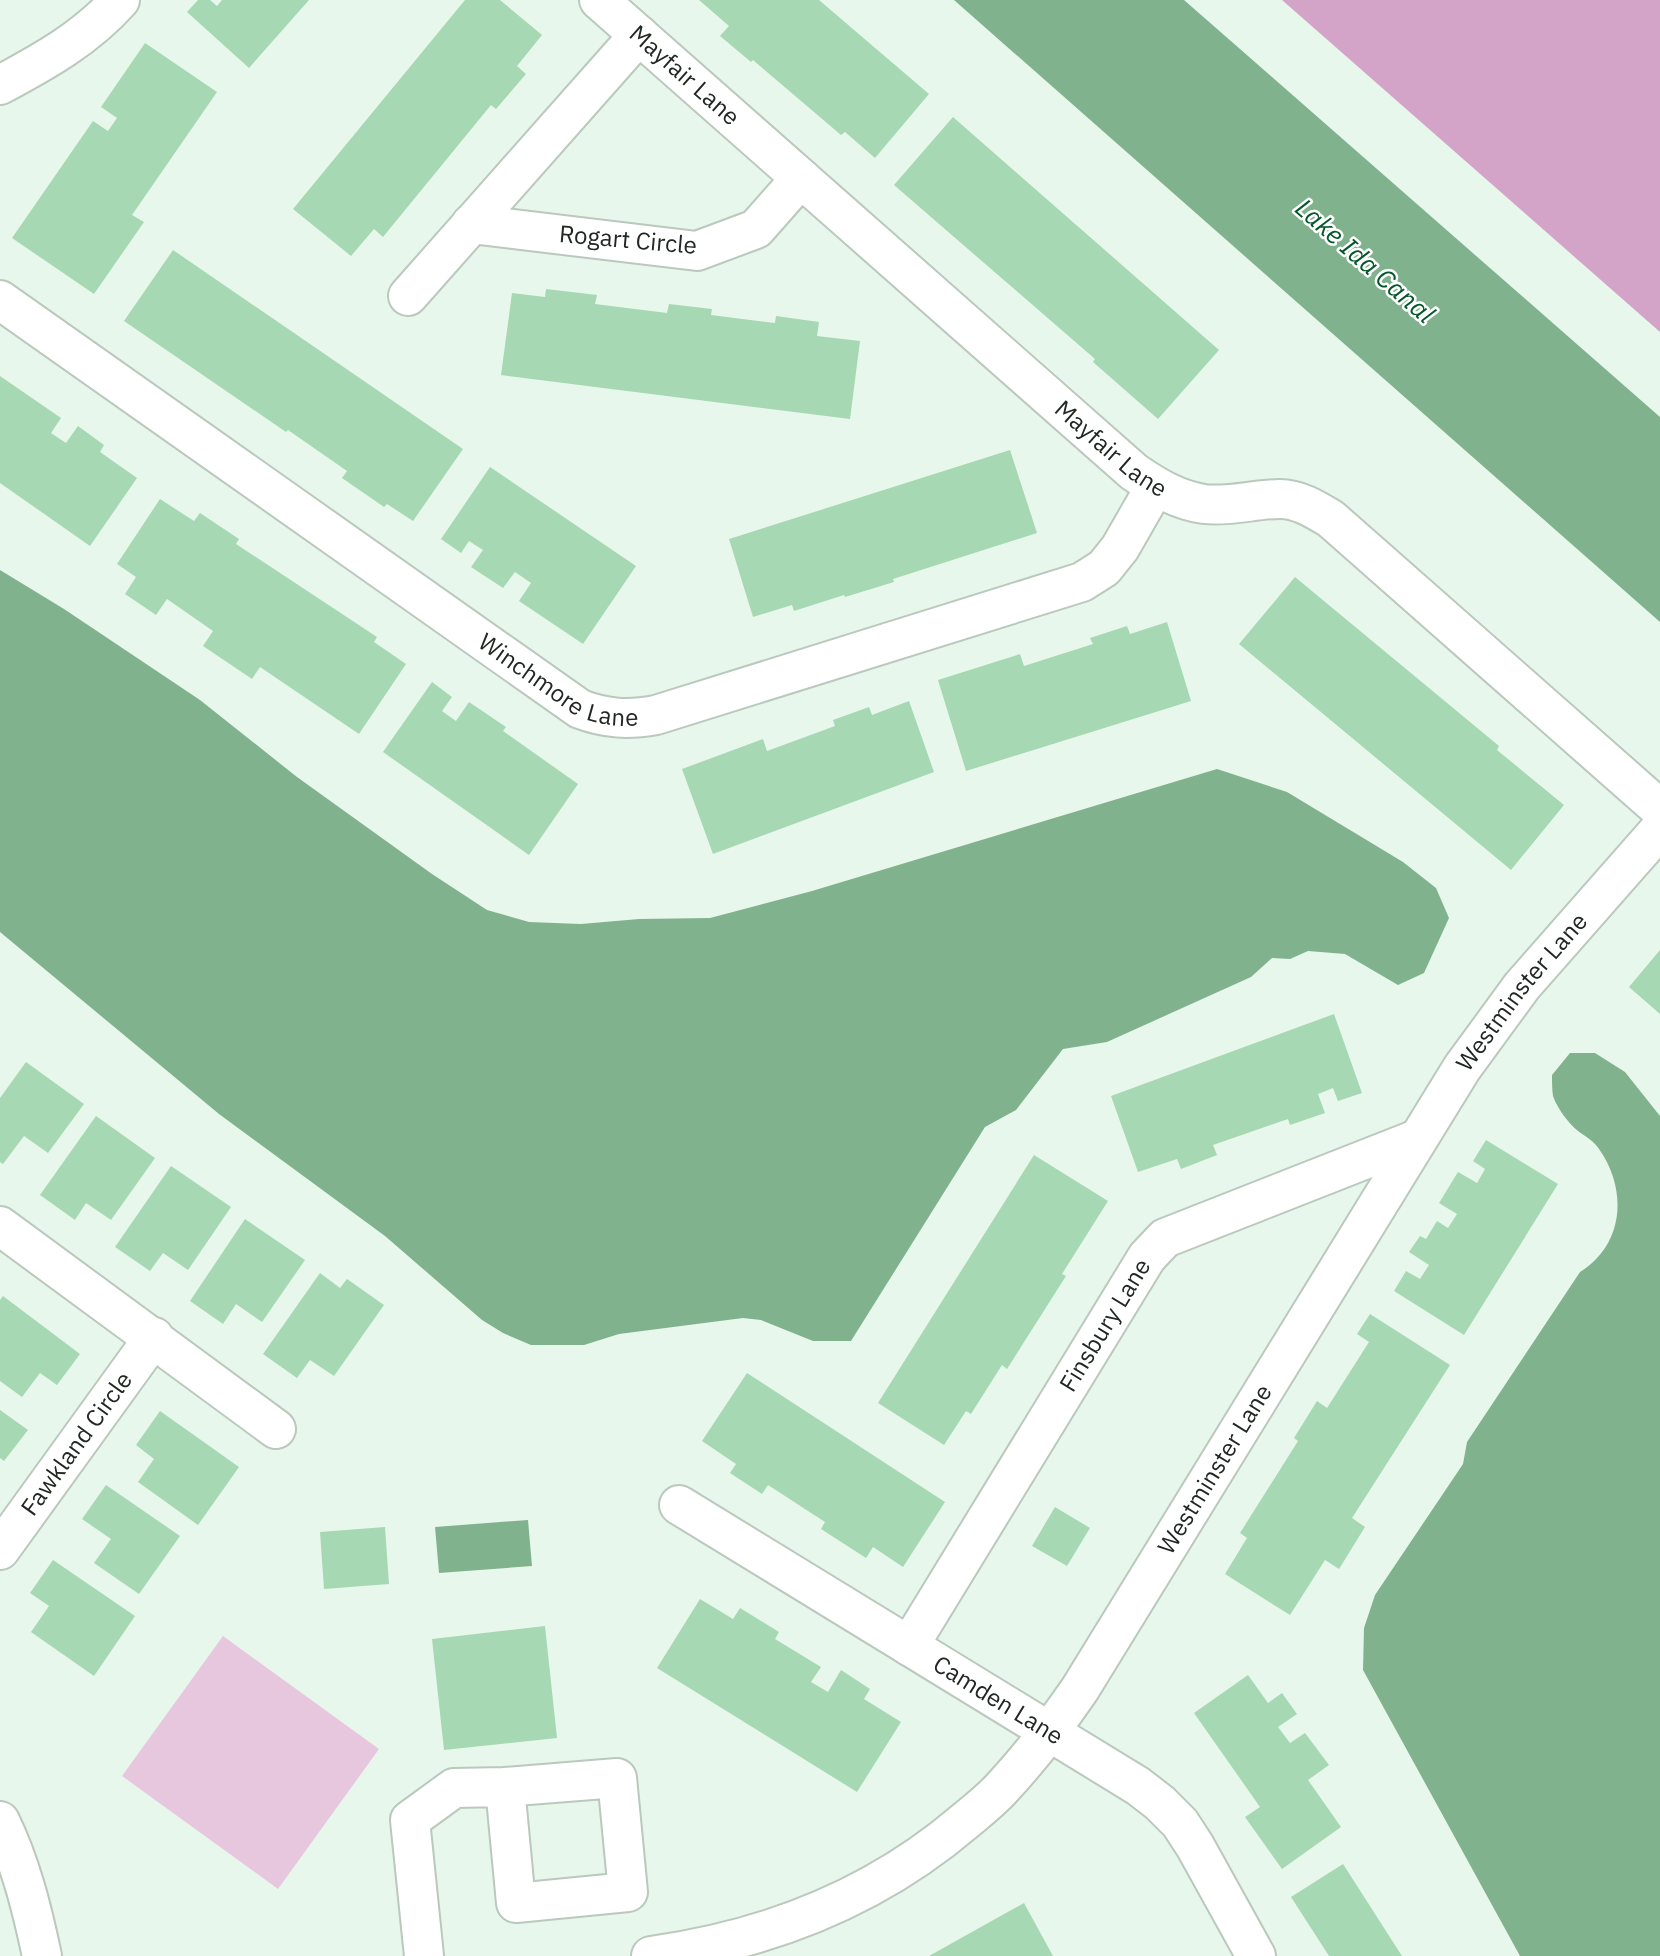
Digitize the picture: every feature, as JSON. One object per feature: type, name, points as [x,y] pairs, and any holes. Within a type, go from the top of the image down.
[{"type":"street","points":[[0,85],[72,44],[96,25],[120,0]]},
{"type":"street","name":"Mayfair Lane","points":[[599,0],[1134,472],[1179,498],[1203,504],[1228,505],[1282,499],[1308,505],[1331,519],[1660,809]]},
{"type":"street","points":[[408,296],[639,35]]},
{"type":"street","name":"Rogart Circle","points":[[471,224],[697,251],[756,229],[801,178]]},
{"type":"street","name":"Winchmore Lane","points":[[0,300],[580,709],[604,718],[630,720],[656,715],[1082,582],[1104,568],[1120,548],[1156,487]]},
{"type":"street","name":"Westminster Lane","points":[[651,1956],[701,1949],[777,1929],[826,1909],[896,1873],[939,1843],[999,1791],[1050,1732],[1080,1689],[1462,1068],[1522,986],[1660,829]]},
{"type":"street","name":"Finsbury Lane","points":[[909,1646],[1147,1257],[1165,1238],[1417,1139]]},
{"type":"street","points":[[0,1226],[276,1429]]},
{"type":"street","name":"Fawkland Circle","points":[[0,1550],[153,1337]]},
{"type":"street","name":"Camden Lane","points":[[679,1505],[1160,1802],[1180,1823],[1195,1846],[1256,1956]]},
{"type":"street","points":[[424,1956],[410,1820],[454,1788],[505,1787]]},
{"type":"street","points":[[0,1821],[10,1841],[29,1897],[42,1956]]},
{"type":"shaded area","points":[[1282,0],[1660,0],[1660,332]]},
{"type":"shaded area","points":[[223,1636],[379,1749],[278,1889],[122,1776]]},
{"type":"water","name":"Lake Ida Canal","points":[[954,0],[1184,0],[1660,417],[1660,622]]},
{"type":"water","points":[[0,570],[64,609],[200,700],[297,777],[432,874],[487,910],[529,922],[581,924],[639,919],[710,918],[812,891],[1217,769],[1287,792],[1403,862],[1436,888],[1449,918],[1424,973],[1398,985],[1345,954],[1308,951],[1290,959],[1272,958],[1251,977],[1107,1042],[1063,1049],[1016,1110],[985,1127],[851,1341],[813,1341],[761,1320],[743,1318],[619,1334],[584,1345],[531,1345],[482,1320],[385,1236],[219,1114],[0,932]]},
{"type":"water","points":[[1570,1053],[1595,1053],[1625,1072],[1660,1116],[1660,1956],[1520,1956],[1363,1670],[1364,1628],[1375,1595],[1463,1464],[1467,1442],[1580,1272],[1595,1261],[1613,1232],[1617,1199],[1608,1165],[1595,1144],[1567,1120],[1553,1096],[1552,1075]]},
{"type":"water","points":[[528,1520],[532,1566],[439,1573],[435,1527]]},
{"type":"building","points":[[198,0],[210,0],[217,6],[222,0],[309,0],[249,68],[187,12]]},
{"type":"building","points":[[465,0],[500,0],[542,35],[517,66],[526,74],[496,109],[491,105],[383,237],[374,229],[351,256],[293,209]]},
{"type":"building","points":[[699,0],[819,0],[929,94],[875,158],[845,132],[841,135],[753,60],[751,62],[720,36],[729,26]]},
{"type":"building","points":[[145,43],[217,92],[132,215],[144,222],[94,294],[12,238],[93,121],[108,131],[117,118],[101,107]]},
{"type":"building","points":[[953,117],[1219,350],[1158,419],[1093,362],[1095,359],[894,185]]},
{"type":"building","points":[[173,250],[463,449],[413,521],[387,504],[384,507],[342,478],[347,471],[124,321]]},
{"type":"building","points":[[546,289],[597,295],[595,304],[667,313],[669,304],[712,309],[711,315],[775,323],[776,316],[819,322],[817,336],[860,341],[850,419],[501,375],[512,293],[545,297]]},
{"type":"building","points":[[0,376],[61,418],[51,433],[66,443],[78,426],[104,445],[100,452],[137,478],[90,546],[0,483]]},
{"type":"building","points":[[1010,450],[1037,533],[845,597],[844,595],[794,611],[792,605],[753,617],[729,539]]},
{"type":"building","points":[[490,467],[636,566],[583,644],[519,601],[531,583],[515,572],[503,588],[471,567],[483,550],[469,541],[461,553],[441,539]]},
{"type":"building","points":[[160,499],[194,521],[200,513],[239,539],[236,544],[377,637],[374,642],[406,664],[359,734],[260,667],[252,679],[203,646],[213,631],[167,599],[156,615],[125,594],[136,577],[117,564]]},
{"type":"building","points":[[1295,577],[1499,746],[1497,750],[1564,805],[1511,870],[1239,644]]},
{"type":"building","points":[[1167,622],[1191,701],[966,771],[938,680],[1020,654],[1024,666],[1093,644],[1090,638],[1127,626],[1130,634]]},
{"type":"building","points":[[432,682],[452,697],[442,711],[456,721],[469,702],[506,727],[503,731],[578,784],[529,855],[383,752]]},
{"type":"building","points":[[909,701],[934,772],[713,854],[682,769],[763,739],[767,751],[835,726],[833,720],[869,707],[872,715]]},
{"type":"building","points":[[1660,950],[1660,1014],[1629,987]]},
{"type":"building","points":[[1334,1014],[1362,1093],[1338,1101],[1333,1088],[1318,1094],[1325,1113],[1290,1125],[1288,1119],[1213,1145],[1217,1155],[1181,1169],[1177,1159],[1138,1172],[1111,1096]]},
{"type":"building","points":[[26,1062],[84,1104],[48,1153],[24,1136],[3,1164],[0,1162],[0,1098]]},
{"type":"building","points":[[96,1116],[155,1158],[111,1220],[86,1203],[75,1220],[40,1195]]},
{"type":"building","points":[[1486,1140],[1558,1184],[1464,1335],[1394,1291],[1406,1271],[1420,1279],[1429,1265],[1409,1252],[1420,1236],[1426,1239],[1437,1221],[1448,1228],[1457,1214],[1439,1203],[1458,1172],[1477,1183],[1485,1169],[1473,1161]]},
{"type":"building","points":[[1034,1155],[1108,1201],[1062,1274],[1066,1276],[1007,1369],[1002,1365],[971,1414],[966,1411],[944,1445],[878,1403]]},
{"type":"building","points":[[171,1166],[231,1207],[188,1270],[163,1253],[150,1271],[115,1247]]},
{"type":"building","points":[[245,1219],[305,1260],[262,1322],[236,1304],[223,1324],[190,1301]]},
{"type":"building","points":[[320,1273],[340,1288],[347,1279],[384,1305],[334,1376],[310,1360],[297,1378],[263,1354]]},
{"type":"building","points":[[3,1296],[80,1354],[57,1385],[40,1373],[22,1397],[0,1381],[0,1300]]},
{"type":"building","points":[[1370,1314],[1450,1365],[1352,1518],[1365,1527],[1339,1569],[1325,1560],[1290,1615],[1225,1574],[1247,1538],[1240,1533],[1298,1441],[1294,1438],[1317,1401],[1327,1408],[1369,1342],[1357,1334]]},
{"type":"building","points":[[747,1373],[945,1502],[903,1567],[873,1547],[866,1558],[821,1529],[825,1522],[768,1485],[762,1494],[730,1473],[736,1464],[702,1441]]},
{"type":"building","points":[[0,1410],[28,1430],[4,1461],[0,1458]]},
{"type":"building","points":[[160,1411],[239,1467],[198,1525],[138,1482],[154,1459],[136,1445]]},
{"type":"building","points":[[106,1485],[180,1536],[139,1594],[94,1563],[111,1539],[82,1519]]},
{"type":"building","points":[[1055,1507],[1090,1528],[1067,1566],[1032,1546]]},
{"type":"building","points":[[385,1527],[389,1584],[324,1589],[320,1532]]},
{"type":"building","points":[[53,1560],[135,1616],[94,1676],[31,1632],[49,1606],[30,1593]]},
{"type":"building","points":[[700,1599],[733,1619],[740,1608],[779,1632],[775,1639],[821,1667],[811,1682],[828,1692],[841,1670],[870,1689],[864,1699],[901,1722],[857,1792],[657,1668]]},
{"type":"building","points":[[545,1626],[557,1738],[444,1750],[432,1639]]},
{"type":"building","points":[[1248,1675],[1268,1703],[1282,1693],[1297,1714],[1278,1727],[1290,1743],[1305,1733],[1329,1765],[1308,1780],[1341,1827],[1282,1869],[1245,1817],[1260,1807],[1194,1713]]},
{"type":"building","points":[[1343,1864],[1402,1956],[1329,1956],[1291,1897]]},
{"type":"building","points":[[1024,1903],[1053,1956],[929,1956]]}]
